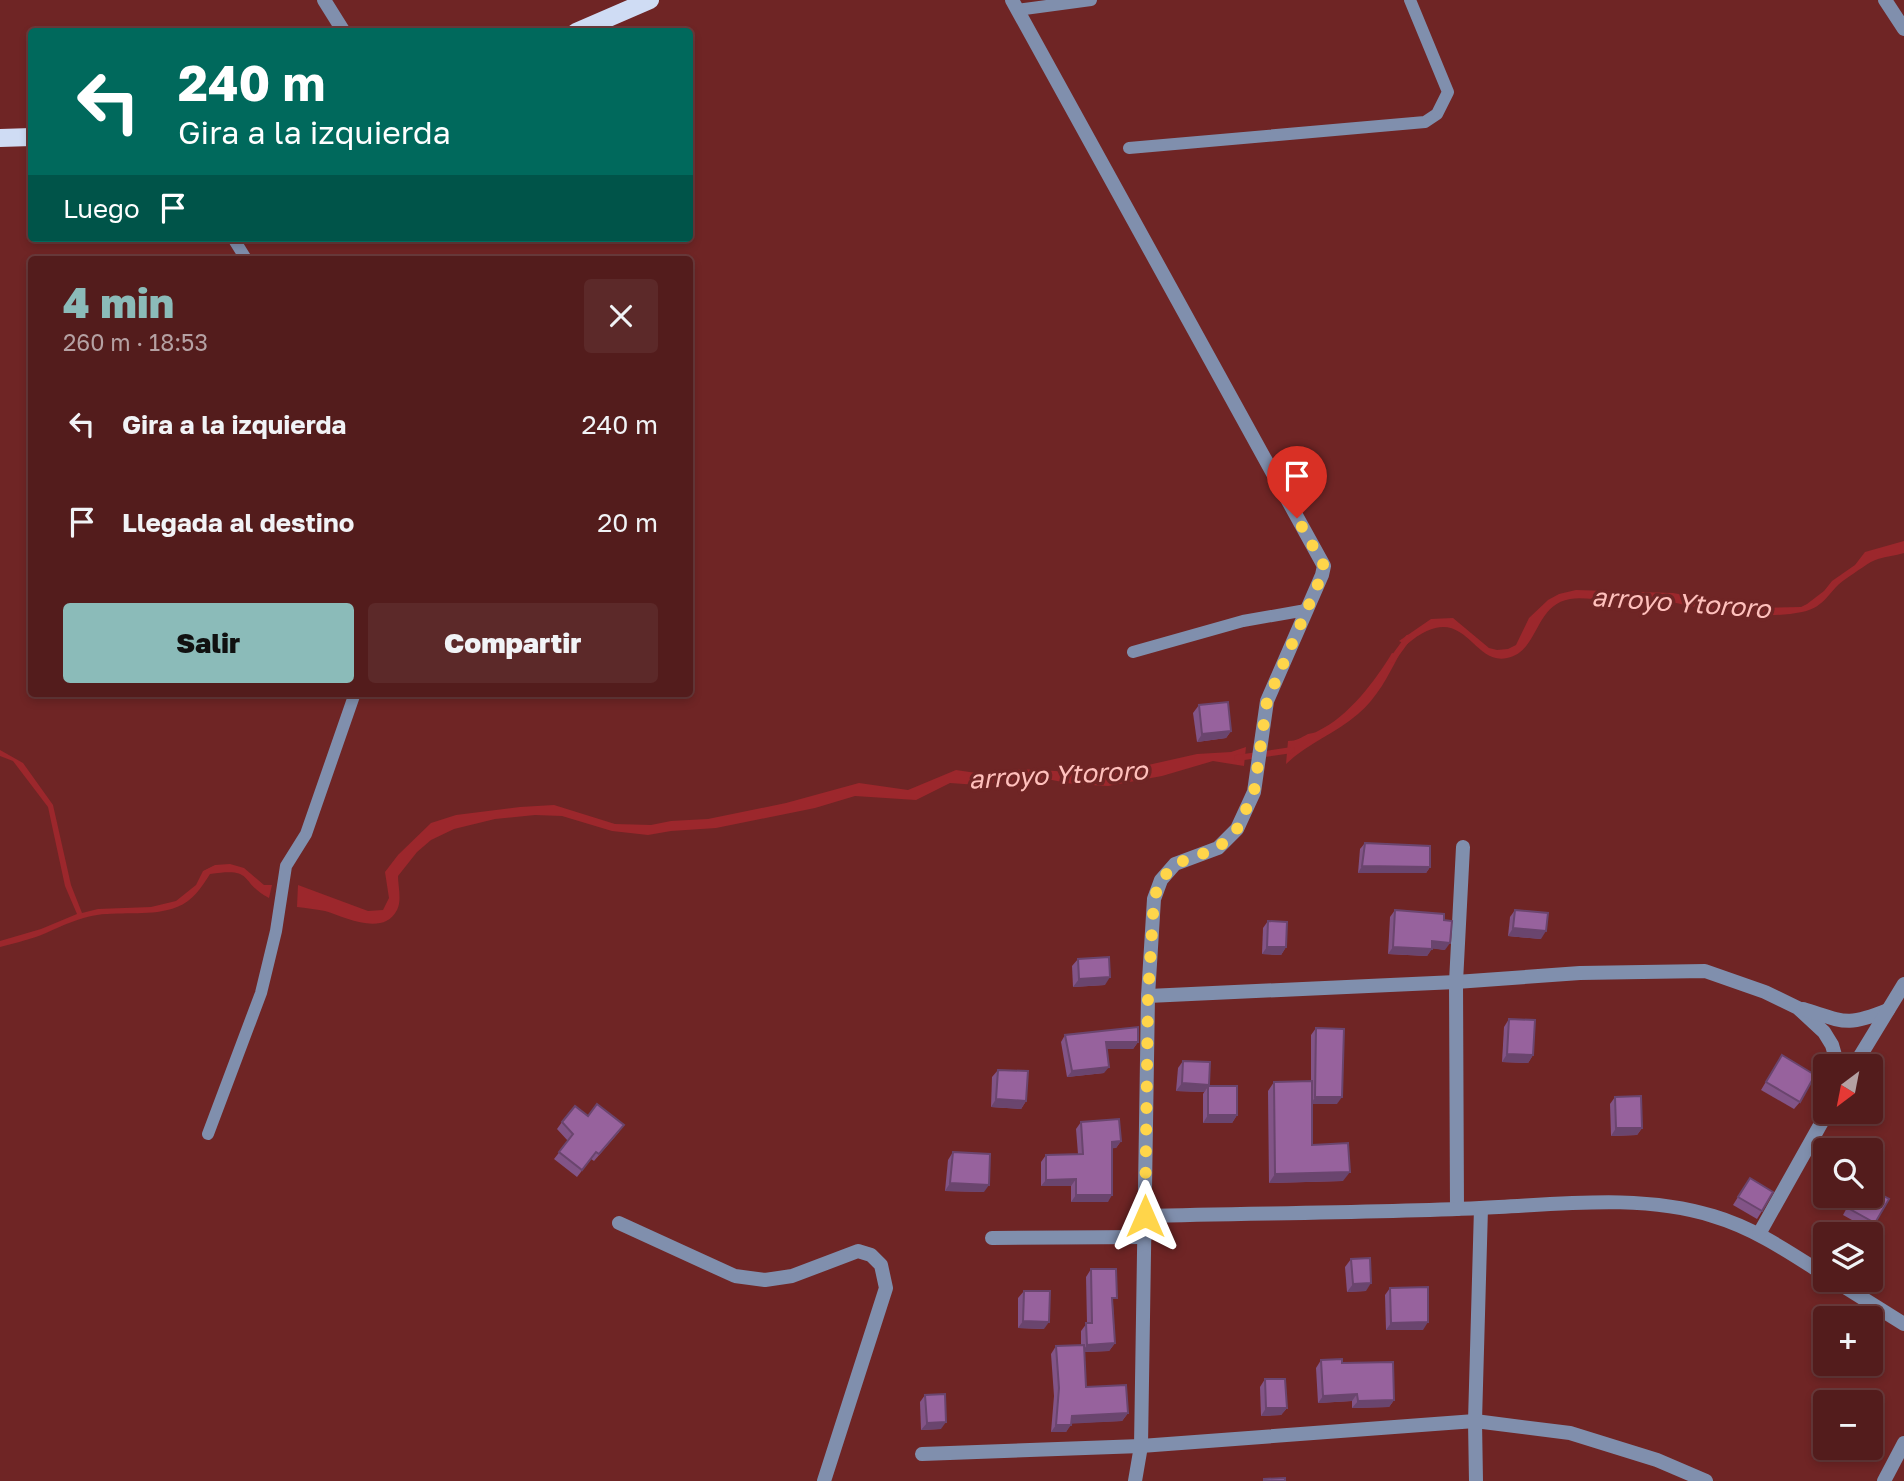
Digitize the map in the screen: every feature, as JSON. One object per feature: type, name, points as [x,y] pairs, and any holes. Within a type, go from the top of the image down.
[{"type":"main road","points":[[585,28],[650,0]]},
{"type":"main road","points":[[0,138],[28,137]]},
{"type":"street","points":[[324,0],[342,28]]},
{"type":"street","points":[[1885,0],[1904,29]]},
{"type":"street","points":[[1015,5],[1324,566],[1267,701],[1254,792],[1237,829],[1218,848],[1175,864],[1161,880],[1154,898],[1148,996],[1141,1446],[1135,1481]]},
{"type":"street","points":[[1457,1209],[1456,982],[1463,847]]},
{"type":"street","points":[[1148,996],[1456,982],[1580,973],[1705,971],[1765,992],[1798,1008],[1846,1023],[1860,1021],[1888,1010]]},
{"type":"street","points":[[1861,1054],[1904,984]]},
{"type":"street","points":[[1798,1008],[1824,1032],[1835,1054]]},
{"type":"street","points":[[1759,1234],[1821,1124]]},
{"type":"street","points":[[1145,1216],[1457,1209],[1570,1202],[1662,1205],[1712,1215],[1759,1234],[1813,1268]]},
{"type":"street","points":[[1476,1481],[1480,1208]]},
{"type":"street","points":[[619,1223],[734,1276],[765,1280],[792,1276],[858,1251],[871,1255],[881,1265],[887,1288],[824,1481]]},
{"type":"street","points":[[992,1238],[1145,1237]]},
{"type":"street","points":[[1853,1292],[1904,1324]]},
{"type":"street","points":[[922,1454],[1141,1446],[1475,1421],[1570,1433],[1657,1460],[1706,1481]]},
{"type":"street","points":[[1884,1481],[1904,1443]]},
{"type":"lane","points":[[1015,5],[1091,0]]},
{"type":"lane","points":[[1129,148],[1424,122],[1437,114],[1448,92],[1410,0]]},
{"type":"lane","points":[[1133,652],[1243,621],[1306,610]]},
{"type":"lane","points":[[208,1134],[261,993],[276,931],[286,866],[306,834],[354,697]]},
{"type":"water","points":[[1904,541],[1904,553],[1871,562],[1841,582],[1817,606],[1802,612],[1749,614],[1649,598],[1575,598],[1558,603],[1549,610],[1525,647],[1507,658],[1494,658],[1454,629],[1441,627],[1426,632],[1406,645],[1399,641],[1431,619],[1453,618],[1489,648],[1508,649],[1516,645],[1529,618],[1548,600],[1576,590],[1673,593],[1751,608],[1801,607],[1855,565],[1865,552]]},
{"type":"water","points":[[1392,653],[1399,655],[1382,686],[1365,708],[1286,764],[1288,741],[1317,732],[1340,717],[1378,675]]},
{"type":"water","points":[[1246,747],[1244,766],[1213,761],[1162,776],[1108,786],[1052,780],[1018,780],[978,785],[950,783],[916,800],[855,796],[815,808],[716,828],[648,835],[612,831],[562,816],[535,815],[495,819],[454,829],[431,840],[417,852],[398,876],[400,897],[397,910],[391,918],[383,922],[363,923],[325,911],[297,907],[298,885],[368,911],[383,910],[389,898],[385,872],[398,855],[431,823],[456,815],[554,805],[615,824],[651,825],[708,819],[786,803],[859,783],[908,790],[956,770],[983,774],[1020,769],[1108,774],[1197,754],[1231,752]]},
{"type":"water","points":[[0,750],[23,763],[53,805],[71,885],[82,913],[98,909],[151,907],[176,901],[196,885],[203,871],[215,865],[230,864],[244,868],[264,885],[272,885],[269,898],[241,874],[210,874],[192,898],[177,907],[158,912],[90,916],[0,947],[0,941],[41,929],[77,914],[65,886],[48,807],[13,761],[0,756]]},
{"type":"building","points":[[1228,702],[1231,731],[1202,734],[1199,705]]},
{"type":"building","points":[[1365,843],[1430,846],[1430,867],[1362,866]]},
{"type":"building","points":[[1395,910],[1444,914],[1444,920],[1452,921],[1450,943],[1432,941],[1432,949],[1393,947]]},
{"type":"building","points":[[1515,910],[1548,913],[1546,931],[1513,928]]},
{"type":"building","points":[[1268,921],[1287,922],[1286,947],[1267,947]]},
{"type":"building","points":[[1109,957],[1110,977],[1079,979],[1078,959]]},
{"type":"building","points":[[1509,1019],[1535,1020],[1533,1055],[1507,1054]]},
{"type":"building","points":[[1138,1027],[1138,1042],[1106,1042],[1109,1067],[1072,1071],[1065,1035]]},
{"type":"building","points":[[1316,1028],[1344,1029],[1342,1097],[1315,1097]]},
{"type":"building","points":[[1782,1055],[1813,1074],[1800,1102],[1766,1082]]},
{"type":"building","points":[[1183,1061],[1210,1062],[1209,1085],[1182,1083]]},
{"type":"building","points":[[998,1070],[1028,1071],[1026,1101],[996,1099]]},
{"type":"building","points":[[1312,1081],[1312,1145],[1348,1143],[1350,1172],[1275,1174],[1274,1082]]},
{"type":"building","points":[[1208,1086],[1237,1086],[1237,1115],[1208,1115]]},
{"type":"building","points":[[1641,1096],[1642,1128],[1616,1128],[1615,1097]]},
{"type":"building","points":[[597,1104],[624,1125],[582,1170],[559,1152],[573,1134],[562,1122],[575,1106],[588,1116]]},
{"type":"building","points":[[1119,1119],[1121,1141],[1112,1142],[1112,1195],[1076,1195],[1076,1179],[1046,1180],[1046,1155],[1083,1154],[1081,1122]]},
{"type":"building","points":[[953,1152],[990,1154],[989,1185],[950,1183]]},
{"type":"building","points":[[1750,1178],[1773,1192],[1762,1211],[1738,1197]]},
{"type":"building","points":[[1883,1196],[1889,1199],[1876,1222],[1848,1208],[1883,1208]]},
{"type":"building","points":[[1370,1258],[1371,1283],[1353,1284],[1351,1259]]},
{"type":"building","points":[[1091,1269],[1116,1269],[1117,1298],[1112,1298],[1115,1343],[1087,1345],[1086,1323],[1092,1323]]},
{"type":"building","points":[[1428,1287],[1428,1322],[1391,1323],[1390,1288]]},
{"type":"building","points":[[1024,1291],[1050,1291],[1049,1322],[1023,1321]]},
{"type":"building","points":[[1084,1345],[1086,1387],[1126,1385],[1128,1413],[1072,1416],[1071,1425],[1056,1425],[1059,1388],[1056,1346]]},
{"type":"building","points":[[1342,1359],[1342,1363],[1393,1362],[1394,1400],[1358,1401],[1357,1394],[1323,1396],[1321,1360]]},
{"type":"building","points":[[1265,1379],[1285,1379],[1287,1408],[1266,1408]]},
{"type":"building","points":[[945,1394],[946,1422],[927,1423],[925,1395]]},
{"type":"building","points":[[1285,1478],[1285,1481],[1264,1481],[1264,1479]]},
{"type":"waterway","name":"arroyo Ytororo","points":[[1392,660],[1408,638]]},
{"type":"waterway","name":"arroyo Ytororo","points":[[1237,758],[1292,750]]},
{"type":"route","points":[[1145,1216],[1148,996],[1154,898],[1161,880],[1175,864],[1218,848],[1237,829],[1254,792],[1267,701],[1324,566],[1297,518]]}]
